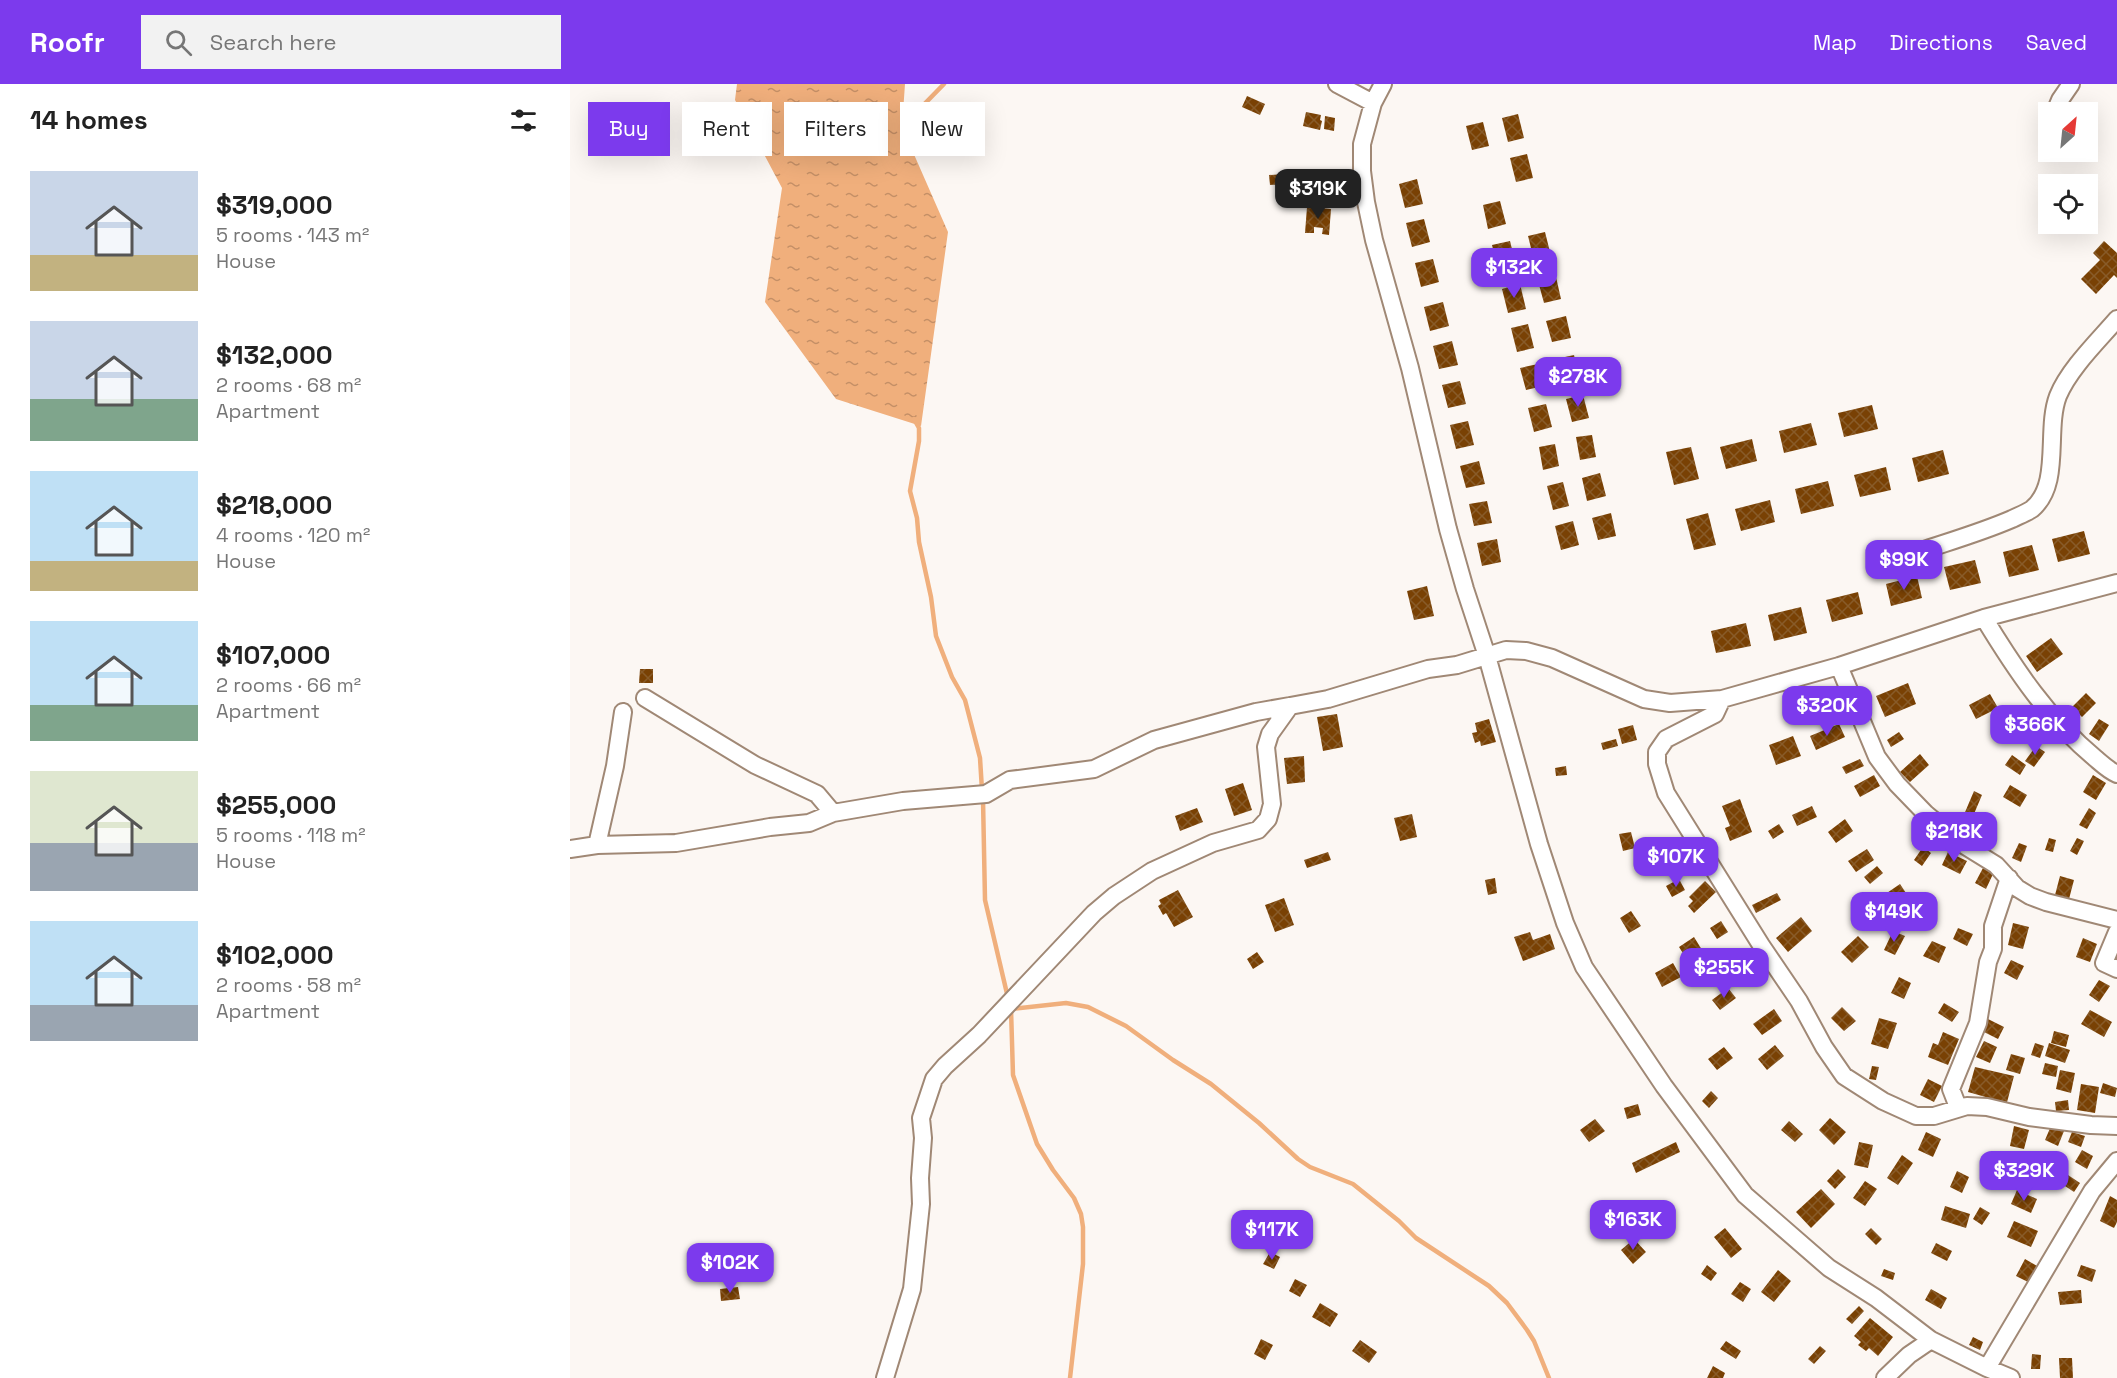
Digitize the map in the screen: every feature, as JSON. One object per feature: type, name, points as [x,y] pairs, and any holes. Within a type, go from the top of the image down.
[{"type":"street","points":[[1337,84],[1373,104]]},
{"type":"street","points":[[1383,84],[1373,104],[1362,144],[1362,171],[1368,212],[1384,280],[1410,368],[1451,539],[1487,656],[1539,844],[1565,923],[1584,967],[1709,1149],[1745,1195],[1829,1268],[1876,1298],[1931,1340],[2011,1378]]},
{"type":"street","points":[[2059,102],[2071,84]]},
{"type":"street","points":[[1921,551],[2003,523],[2031,510],[2044,496],[2049,471],[2052,419],[2059,394],[2074,370],[2117,320]]},
{"type":"street","points":[[570,849],[597,845],[676,843],[770,827],[809,823],[833,813],[903,801],[986,794],[1010,780],[1094,769],[1154,740],[1256,712],[1328,699],[1428,669],[1457,665],[1506,650],[1526,651],[1552,658],[1644,699],[1670,703],[1722,699],[1839,666],[1984,618],[2117,583]]},
{"type":"street","points":[[1984,618],[2031,691],[2077,744],[2107,769],[2117,774]]},
{"type":"street","points":[[1839,666],[1877,757],[1897,784],[1926,814],[1962,844],[1996,865],[2017,888],[2046,903],[2117,920]]},
{"type":"street","points":[[645,698],[755,765],[817,794],[833,813]]},
{"type":"street","points":[[1722,699],[1715,714],[1666,739],[1657,752],[1657,764],[1666,793],[1761,945],[1799,1001],[1824,1047],[1844,1076],[1883,1101],[1916,1116],[1934,1116],[1967,1106],[1987,1107],[2029,1117],[2117,1126]]},
{"type":"street","points":[[885,1378],[912,1289],[921,1204],[923,1138],[921,1118],[934,1079],[979,1035],[1094,913],[1114,896],[1152,871],[1214,843],[1258,830],[1268,819],[1272,804],[1266,747],[1270,734],[1290,706]]},
{"type":"street","points":[[597,845],[615,766],[623,712]]},
{"type":"street","points":[[1958,1107],[1951,1089],[1978,1023],[1988,962],[1993,949],[1994,926],[2009,878]]},
{"type":"street","points":[[2117,932],[2104,963],[2117,969]]},
{"type":"street","points":[[1987,1368],[2092,1191],[2117,1161]]},
{"type":"street","points":[[1885,1378],[1909,1355],[1931,1340]]},
{"type":"water","points":[[737,84],[905,84],[904,102],[900,102],[900,156],[915,156],[948,232],[921,426],[836,399],[765,302],[782,188],[765,156],[772,156],[772,102],[736,102]]},
{"type":"building","points":[[1247,96],[1265,104],[1260,115],[1242,107]]},
{"type":"building","points":[[1306,112],[1321,115],[1320,130],[1303,126]]},
{"type":"building","points":[[1518,114],[1524,138],[1508,142],[1502,118]]},
{"type":"building","points":[[1325,116],[1335,118],[1334,131],[1324,129]]},
{"type":"building","points":[[1483,122],[1489,146],[1472,150],[1466,126]]},
{"type":"building","points":[[1527,154],[1533,178],[1516,182],[1510,158]]},
{"type":"building","points":[[1288,174],[1289,184],[1270,185],[1269,175]]},
{"type":"building","points":[[1417,179],[1423,204],[1405,208],[1399,184]]},
{"type":"building","points":[[1500,201],[1506,224],[1488,229],[1483,205]]},
{"type":"building","points":[[1307,207],[1331,209],[1329,235],[1322,234],[1323,228],[1314,227],[1314,233],[1305,233]]},
{"type":"building","points":[[1424,219],[1430,242],[1412,247],[1406,223]]},
{"type":"building","points":[[1545,232],[1551,256],[1534,260],[1528,236]]},
{"type":"building","points":[[1510,241],[1516,265],[1498,269],[1492,245]]},
{"type":"building","points":[[2104,241],[2117,253],[2117,278],[2114,275],[2096,294],[2081,279],[2100,260],[2093,253]]},
{"type":"building","points":[[1433,259],[1439,282],[1421,287],[1415,263]]},
{"type":"building","points":[[1556,277],[1561,299],[1544,303],[1538,281]]},
{"type":"building","points":[[1520,284],[1526,309],[1508,313],[1502,289]]},
{"type":"building","points":[[1443,302],[1449,326],[1430,331],[1424,307]]},
{"type":"building","points":[[1566,316],[1571,338],[1552,342],[1546,321]]},
{"type":"building","points":[[1528,324],[1534,348],[1517,352],[1511,328]]},
{"type":"building","points":[[1452,341],[1458,365],[1439,369],[1433,346]]},
{"type":"building","points":[[1574,355],[1580,380],[1562,384],[1556,359]]},
{"type":"building","points":[[1538,364],[1543,386],[1526,390],[1520,368]]},
{"type":"building","points":[[1460,381],[1466,404],[1448,408],[1442,385]]},
{"type":"building","points":[[1583,395],[1589,418],[1572,422],[1566,399]]},
{"type":"building","points":[[1546,404],[1552,427],[1534,432],[1528,408]]},
{"type":"building","points":[[1872,405],[1878,429],[1844,437],[1838,413]]},
{"type":"building","points":[[1468,421],[1474,445],[1456,449],[1450,425]]},
{"type":"building","points":[[1811,423],[1817,445],[1784,453],[1779,431]]},
{"type":"building","points":[[1592,435],[1596,457],[1580,460],[1576,437]]},
{"type":"building","points":[[1752,439],[1757,461],[1726,469],[1720,447]]},
{"type":"building","points":[[1555,444],[1559,466],[1543,470],[1539,447]]},
{"type":"building","points":[[1691,447],[1699,479],[1674,485],[1666,452]]},
{"type":"building","points":[[1943,450],[1949,474],[1918,482],[1912,458]]},
{"type":"building","points":[[1479,461],[1485,484],[1466,488],[1460,466]]},
{"type":"building","points":[[1886,467],[1891,490],[1860,497],[1854,475]]},
{"type":"building","points":[[1600,473],[1606,496],[1587,501],[1582,478]]},
{"type":"building","points":[[1828,481],[1834,506],[1801,514],[1795,489]]},
{"type":"building","points":[[1563,482],[1569,506],[1553,510],[1547,486]]},
{"type":"building","points":[[1770,500],[1775,522],[1741,531],[1735,509]]},
{"type":"building","points":[[1487,501],[1492,523],[1474,526],[1469,504]]},
{"type":"building","points":[[1611,513],[1616,536],[1598,540],[1592,518]]},
{"type":"building","points":[[1708,513],[1716,545],[1694,550],[1686,519]]},
{"type":"building","points":[[1573,521],[1579,545],[1561,550],[1555,526]]},
{"type":"building","points":[[2084,531],[2090,554],[2058,562],[2052,539]]},
{"type":"building","points":[[1497,539],[1501,562],[1482,566],[1477,543]]},
{"type":"building","points":[[2032,545],[2039,570],[2009,577],[2003,552]]},
{"type":"building","points":[[1975,560],[1981,583],[1950,590],[1944,567]]},
{"type":"building","points":[[1917,576],[1922,598],[1891,606],[1886,584]]},
{"type":"building","points":[[1427,586],[1434,616],[1414,620],[1407,591]]},
{"type":"building","points":[[1858,592],[1863,614],[1832,622],[1826,600]]},
{"type":"building","points":[[1801,607],[1807,633],[1774,641],[1768,615]]},
{"type":"building","points":[[1746,623],[1751,646],[1716,653],[1711,631]]},
{"type":"building","points":[[2051,638],[2063,654],[2037,672],[2026,656]]},
{"type":"building","points":[[640,669],[653,669],[653,683],[639,683]]},
{"type":"building","points":[[1908,683],[1916,704],[1885,717],[1876,696]]},
{"type":"building","points":[[2086,693],[2096,703],[2082,717],[2072,707]]},
{"type":"building","points":[[1990,694],[1998,708],[1976,719],[1969,705]]},
{"type":"building","points":[[1337,714],[1343,747],[1323,751],[1317,717]]},
{"type":"building","points":[[1489,719],[1496,742],[1481,746],[1480,741],[1475,743],[1472,733],[1477,732],[1475,723]]},
{"type":"building","points":[[2099,719],[2109,725],[2099,741],[2089,734]]},
{"type":"building","points":[[1839,724],[1845,737],[1816,750],[1810,736]]},
{"type":"building","points":[[1633,725],[1637,740],[1622,744],[1618,729]]},
{"type":"building","points":[[1899,732],[1904,739],[1891,747],[1887,740]]},
{"type":"building","points":[[1793,736],[1801,756],[1776,765],[1769,745]]},
{"type":"building","points":[[1616,739],[1618,746],[1603,750],[1601,743]]},
{"type":"building","points":[[2036,746],[2045,752],[2034,767],[2025,761]]},
{"type":"building","points":[[1920,754],[1929,765],[1910,782],[1900,772]]},
{"type":"building","points":[[2012,755],[2026,765],[2020,775],[2005,765]]},
{"type":"building","points":[[1304,756],[1305,782],[1287,784],[1284,758]]},
{"type":"building","points":[[1860,759],[1864,766],[1846,774],[1842,767]]},
{"type":"building","points":[[1566,766],[1567,775],[1556,776],[1555,768]]},
{"type":"building","points":[[1874,775],[1880,786],[1860,797],[1854,786]]},
{"type":"building","points":[[2093,775],[2106,783],[2096,800],[2083,792]]},
{"type":"building","points":[[1243,783],[1252,810],[1234,816],[1225,789]]},
{"type":"building","points":[[2010,785],[2027,795],[2020,807],[2003,797]]},
{"type":"building","points":[[1974,791],[1982,795],[1968,828],[1960,824]]},
{"type":"building","points":[[1740,799],[1752,832],[1730,841],[1725,828],[1730,826],[1722,806]]},
{"type":"building","points":[[1812,806],[1817,817],[1797,826],[1792,815]]},
{"type":"building","points":[[1197,808],[1203,822],[1180,831],[1175,816]]},
{"type":"building","points":[[2089,808],[2096,813],[2087,829],[2079,825]]},
{"type":"building","points":[[1412,814],[1417,837],[1400,841],[1394,818]]},
{"type":"building","points":[[1845,819],[1853,831],[1836,843],[1828,832]]},
{"type":"building","points":[[1779,824],[1784,832],[1773,839],[1768,831]]},
{"type":"building","points":[[1631,832],[1635,848],[1623,851],[1619,834]]},
{"type":"building","points":[[2049,838],[2056,840],[2053,852],[2045,850]]},
{"type":"building","points":[[2077,838],[2084,841],[2077,855],[2070,851]]},
{"type":"building","points":[[2019,843],[2027,846],[2021,862],[2012,858]]},
{"type":"building","points":[[1923,847],[1931,853],[1922,866],[1914,860]]},
{"type":"building","points":[[1867,849],[1874,860],[1856,872],[1848,861]]},
{"type":"building","points":[[1328,852],[1331,860],[1307,868],[1304,860]]},
{"type":"building","points":[[1948,852],[1967,861],[1960,874],[1942,865]]},
{"type":"building","points":[[1877,866],[1883,873],[1870,884],[1864,877]]},
{"type":"building","points":[[1983,868],[1993,874],[1986,889],[1975,883]]},
{"type":"building","points":[[2060,876],[2074,880],[2069,899],[2055,895]]},
{"type":"building","points":[[1495,878],[1497,893],[1488,895],[1485,880]]},
{"type":"building","points":[[1679,879],[1685,890],[1672,897],[1666,886]]},
{"type":"building","points":[[1705,881],[1716,892],[1694,913],[1688,906],[1693,901],[1689,897]]},
{"type":"building","points":[[1900,884],[1918,911],[1902,922],[1884,895]]},
{"type":"building","points":[[1178,890],[1193,917],[1174,927],[1166,913],[1163,915],[1158,906],[1161,904],[1159,900]]},
{"type":"building","points":[[1777,893],[1781,900],[1756,913],[1752,905]]},
{"type":"building","points":[[1284,898],[1294,925],[1275,932],[1265,905]]},
{"type":"building","points":[[1631,911],[1641,926],[1629,933],[1620,918]]},
{"type":"building","points":[[1801,917],[1812,931],[1788,952],[1776,938]]},
{"type":"building","points":[[1721,921],[1728,932],[1717,939],[1710,928]]},
{"type":"building","points":[[2013,923],[2029,927],[2023,949],[2008,945]]},
{"type":"building","points":[[1958,928],[1973,934],[1967,946],[1953,939]]},
{"type":"building","points":[[1893,931],[1905,936],[1895,955],[1884,950]]},
{"type":"building","points":[[1530,932],[1533,940],[1550,934],[1555,949],[1523,961],[1514,937]]},
{"type":"building","points":[[1858,936],[1869,947],[1852,963],[1841,952]]},
{"type":"building","points":[[1694,937],[1707,958],[1689,970],[1683,960],[1686,958],[1679,947]]},
{"type":"building","points":[[2083,938],[2097,944],[2090,962],[2076,957]]},
{"type":"building","points":[[1932,941],[1946,947],[1939,963],[1923,956]]},
{"type":"building","points":[[1257,952],[1264,962],[1253,969],[1247,959]]},
{"type":"building","points":[[2011,960],[2024,966],[2017,980],[2004,973]]},
{"type":"building","points":[[1673,963],[1681,977],[1662,987],[1655,973]]},
{"type":"building","points":[[1899,977],[1911,983],[1904,999],[1891,993]]},
{"type":"building","points":[[2099,980],[2110,986],[2099,1002],[2089,995]]},
{"type":"building","points":[[1728,988],[1736,998],[1720,1010],[1712,1000]]},
{"type":"building","points":[[1944,1003],[1959,1012],[1952,1022],[1938,1013]]},
{"type":"building","points":[[1842,1007],[1856,1021],[1844,1031],[1831,1018]]},
{"type":"building","points":[[1774,1009],[1782,1021],[1762,1035],[1753,1024]]},
{"type":"building","points":[[2090,1010],[2112,1022],[2104,1037],[2081,1024]]},
{"type":"building","points":[[1984,1017],[2004,1027],[1998,1039],[1978,1029]]},
{"type":"building","points":[[1879,1018],[1897,1023],[1888,1049],[1871,1044]]},
{"type":"building","points":[[2054,1031],[2069,1035],[2066,1047],[2051,1043]]},
{"type":"building","points":[[1943,1032],[1959,1039],[1948,1065],[1928,1057],[1933,1043],[1938,1045]]},
{"type":"building","points":[[1984,1041],[1997,1047],[1990,1063],[1976,1057]]},
{"type":"building","points":[[2035,1043],[2044,1046],[2040,1058],[2031,1055]]},
{"type":"building","points":[[2049,1043],[2070,1050],[2065,1063],[2045,1056]]},
{"type":"building","points":[[1775,1045],[1784,1056],[1767,1070],[1758,1059]]},
{"type":"building","points":[[1724,1047],[1733,1058],[1717,1070],[1708,1059]]},
{"type":"building","points":[[2011,1054],[2025,1058],[2020,1074],[2006,1070]]},
{"type":"building","points":[[2045,1063],[2058,1066],[2056,1077],[2042,1074]]},
{"type":"building","points":[[1872,1066],[1879,1067],[1876,1080],[1869,1079]]},
{"type":"building","points":[[1975,1067],[2014,1076],[2006,1106],[1995,1103],[1996,1100],[1968,1092]]},
{"type":"building","points":[[2060,1070],[2075,1073],[2071,1093],[2056,1089]]},
{"type":"building","points":[[1928,1079],[1942,1086],[1934,1102],[1920,1095]]},
{"type":"building","points":[[2103,1083],[2117,1088],[2115,1097],[2100,1093]]},
{"type":"building","points":[[2081,1084],[2099,1087],[2095,1113],[2077,1110]]},
{"type":"building","points":[[1711,1091],[1718,1098],[1709,1108],[1702,1101]]},
{"type":"building","points":[[2068,1100],[2069,1110],[2056,1111],[2055,1102]]},
{"type":"building","points":[[1638,1104],[1641,1115],[1627,1119],[1624,1108]]},
{"type":"building","points":[[1830,1118],[1846,1132],[1834,1145],[1819,1130]]},
{"type":"building","points":[[1595,1119],[1605,1131],[1589,1142],[1580,1130]]},
{"type":"building","points":[[1789,1121],[1803,1134],[1795,1142],[1781,1130]]},
{"type":"building","points":[[2014,1126],[2029,1130],[2024,1149],[2010,1146]]},
{"type":"building","points":[[2051,1126],[2064,1131],[2058,1146],[2045,1140]]},
{"type":"building","points":[[1926,1132],[1941,1139],[1933,1157],[1918,1150]]},
{"type":"building","points":[[2072,1132],[2085,1136],[2081,1147],[2068,1142]]},
{"type":"building","points":[[1676,1142],[1680,1152],[1636,1173],[1632,1163]]},
{"type":"building","points":[[1859,1142],[1873,1145],[1868,1168],[1854,1165]]},
{"type":"building","points":[[2082,1150],[2093,1156],[2087,1169],[2075,1162]]},
{"type":"building","points":[[1902,1155],[1913,1163],[1898,1185],[1887,1178]]},
{"type":"building","points":[[1838,1169],[1846,1177],[1835,1189],[1827,1181]]},
{"type":"building","points":[[1957,1171],[1969,1177],[1962,1193],[1950,1187]]},
{"type":"building","points":[[2068,1175],[2080,1183],[2074,1192],[2062,1184]]},
{"type":"building","points":[[1865,1181],[1877,1189],[1865,1206],[1853,1198]]},
{"type":"building","points":[[1821,1189],[1835,1204],[1811,1228],[1796,1212]]},
{"type":"building","points":[[2017,1190],[2037,1199],[2031,1213],[2011,1204]]},
{"type":"building","points":[[2110,1196],[2117,1200],[2117,1222],[2114,1228],[2100,1221]]},
{"type":"building","points":[[1945,1206],[1970,1214],[1966,1228],[1941,1220]]},
{"type":"building","points":[[1980,1207],[1990,1213],[1982,1225],[1973,1219]]},
{"type":"building","points":[[2014,1221],[2038,1231],[2031,1247],[2007,1237]]},
{"type":"building","points":[[1725,1228],[1742,1249],[1731,1258],[1714,1237]]},
{"type":"building","points":[[1871,1228],[1882,1239],[1876,1245],[1865,1234]]},
{"type":"building","points":[[1634,1239],[1646,1252],[1633,1264],[1621,1250]]},
{"type":"building","points":[[1936,1243],[1952,1251],[1947,1261],[1931,1253]]},
{"type":"building","points":[[1270,1252],[1280,1257],[1274,1269],[1263,1264]]},
{"type":"building","points":[[2025,1259],[2037,1266],[2028,1282],[2016,1276]]},
{"type":"building","points":[[1707,1265],[1717,1273],[1711,1281],[1701,1274]]},
{"type":"building","points":[[2081,1265],[2096,1270],[2092,1282],[2077,1276]]},
{"type":"building","points":[[1884,1269],[1895,1273],[1893,1280],[1881,1276]]},
{"type":"building","points":[[1778,1270],[1791,1281],[1774,1302],[1761,1292]]},
{"type":"building","points":[[1295,1279],[1307,1285],[1300,1297],[1289,1291]]},
{"type":"building","points":[[1740,1282],[1751,1289],[1743,1302],[1731,1294]]},
{"type":"building","points":[[738,1287],[740,1299],[721,1301],[720,1289]]},
{"type":"building","points":[[1931,1289],[1947,1298],[1941,1309],[1925,1300]]},
{"type":"building","points":[[2081,1290],[2082,1303],[2060,1305],[2058,1292]]},
{"type":"building","points":[[1320,1303],[1338,1314],[1330,1327],[1312,1317]]},
{"type":"building","points":[[1859,1306],[1864,1311],[1852,1324],[1846,1319]]},
{"type":"building","points":[[1870,1318],[1893,1337],[1878,1356],[1869,1348],[1866,1351],[1858,1345],[1861,1342],[1854,1336]]},
{"type":"building","points":[[1973,1337],[1983,1342],[1980,1350],[1969,1345]]},
{"type":"building","points":[[1261,1339],[1273,1345],[1265,1360],[1254,1354]]},
{"type":"building","points":[[1360,1340],[1377,1352],[1369,1363],[1352,1351]]},
{"type":"building","points":[[1726,1341],[1741,1351],[1736,1359],[1720,1349]]},
{"type":"building","points":[[1820,1346],[1826,1351],[1814,1364],[1808,1359]]},
{"type":"building","points":[[2032,1354],[2041,1355],[2040,1369],[2031,1369]]},
{"type":"building","points":[[2059,1358],[2072,1358],[2073,1378],[2060,1378]]},
{"type":"building","points":[[1713,1366],[1725,1373],[1723,1378],[1707,1378]]},
{"type":"waterway","points":[[899,130],[944,84]]},
{"type":"waterway","points":[[914,419],[919,428],[919,441],[910,491],[917,518],[919,542],[931,597],[936,636],[952,677],[965,700],[980,758],[982,790]]},
{"type":"waterway","points":[[983,799],[985,900],[1008,998]]},
{"type":"waterway","points":[[1011,1009],[1066,1003],[1088,1007],[1126,1026],[1211,1084],[1259,1123],[1298,1159],[1310,1167],[1353,1184],[1399,1221],[1416,1238],[1489,1286],[1507,1303],[1527,1330],[1549,1378]]},
{"type":"waterway","points":[[1011,1009],[1013,1075],[1037,1144],[1074,1198],[1081,1214],[1083,1264],[1070,1378]]}]
